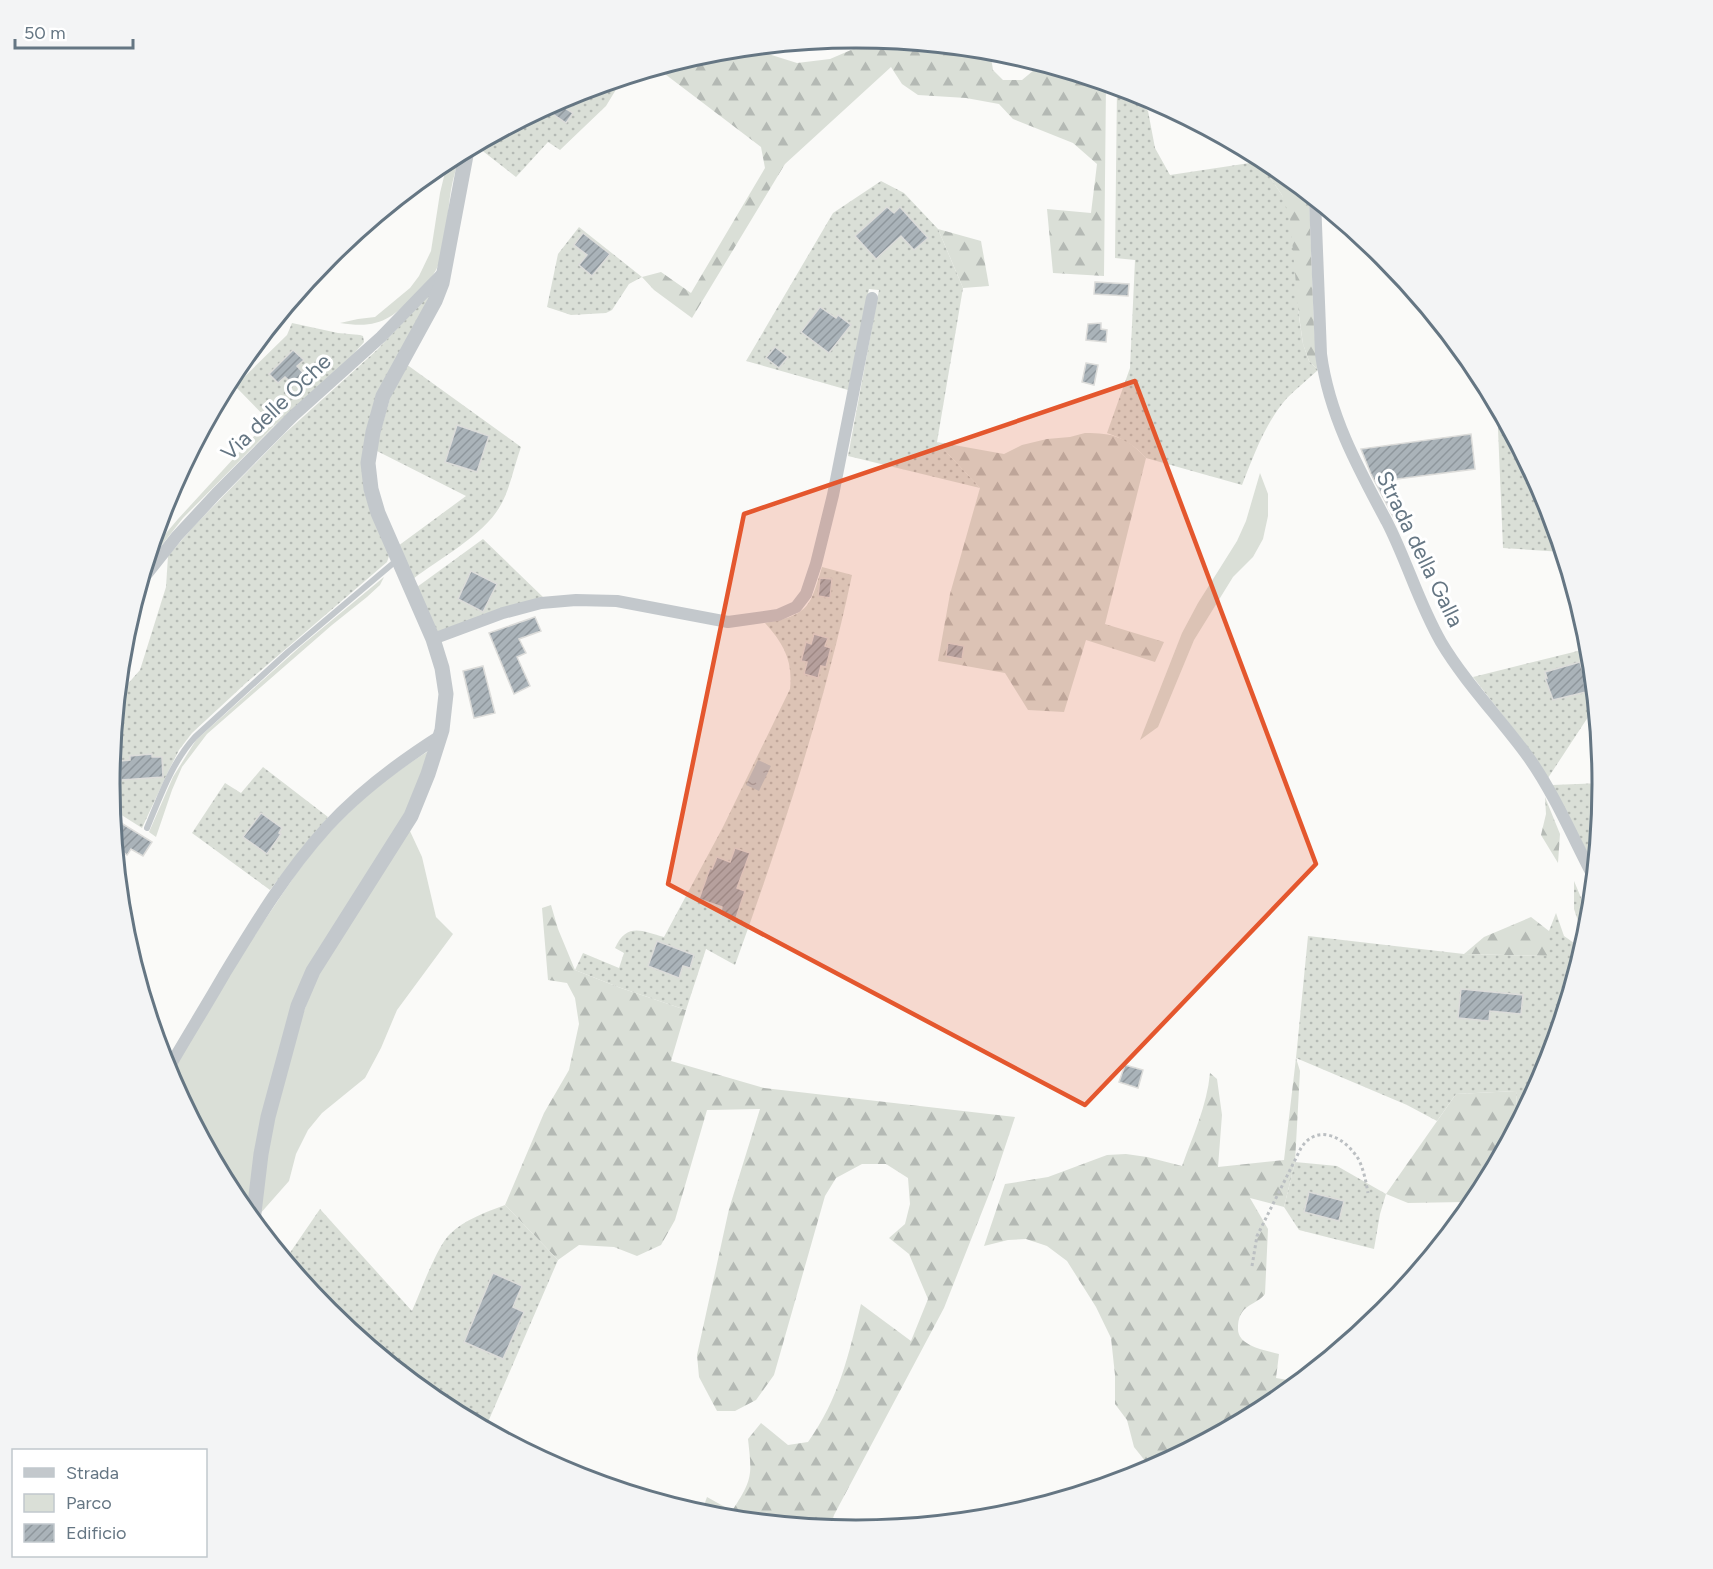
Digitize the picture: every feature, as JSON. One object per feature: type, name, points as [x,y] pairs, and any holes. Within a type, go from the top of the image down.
[{"type":"street","points":[[255,1209],[264,1136],[297,1006],[313,971],[411,816],[421,795],[445,713],[446,682],[433,639],[378,513],[371,489],[368,463],[377,414],[386,390],[435,301],[446,270],[465,161]]},
{"type":"street","name":"Strada della Galla","points":[[1315,209],[1321,354],[1344,439],[1391,531],[1438,637],[1540,775],[1588,867]]},
{"type":"street","name":"Via delle Oche","points":[[154,565],[208,502],[293,416],[381,337],[446,270]]},
{"type":"street","points":[[433,639],[513,610],[552,602],[617,601],[728,622],[778,615],[796,607],[806,594],[816,564],[833,495],[872,298]]},
{"type":"street","points":[[174,1060],[252,928],[310,847],[370,785],[395,765],[440,736]]},
{"type":"lane","points":[[147,828],[178,760],[195,737],[288,652],[398,560]]},
{"type":"path","points":[[1252,1266],[1257,1236],[1301,1148],[1312,1136],[1322,1134],[1333,1136],[1349,1148],[1358,1159],[1364,1172],[1368,1193]]},
{"type":"highlighted area","points":[[1135,381],[1316,864],[1085,1105],[668,884],[744,514]]},
{"type":"green space","points":[[856,48],[953,54],[992,61],[993,70],[1003,80],[1022,80],[1034,70],[1106,92],[1104,276],[1053,273],[1047,209],[1091,213],[1097,164],[1073,143],[1013,119],[999,104],[966,98],[918,95],[902,84],[891,67],[785,164],[692,318],[654,290],[642,277],[661,272],[691,293],[765,168],[761,147],[664,74],[760,54],[767,53],[797,63],[830,59]]},
{"type":"green space","points":[[617,88],[606,106],[560,150],[548,142],[516,177],[482,151],[531,124]]},
{"type":"green space","points":[[1117,96],[1142,106],[1148,111],[1155,148],[1170,175],[1251,163],[1267,173],[1282,195],[1290,218],[1303,344],[1309,361],[1318,370],[1287,398],[1272,418],[1242,485],[1146,458],[1138,449],[1107,433],[1130,368],[1135,260],[1115,258]]},
{"type":"green space","points":[[457,166],[451,190],[444,245],[439,263],[432,276],[408,302],[391,316],[364,325],[340,323],[375,317],[410,288],[419,276],[431,251],[445,174]]},
{"type":"green space","points":[[1267,173],[1309,204],[1318,370],[1309,361],[1303,344],[1282,195]]},
{"type":"green space","points":[[881,181],[904,193],[938,229],[963,288],[937,442],[980,488],[848,456],[879,290],[869,289],[848,390],[746,361],[833,213]]},
{"type":"green space","points":[[579,227],[642,277],[629,284],[612,310],[606,313],[571,315],[547,307],[558,254]]},
{"type":"green space","points":[[938,229],[981,241],[989,286],[963,288]]},
{"type":"green space","points":[[430,294],[366,436],[389,556],[387,562],[246,683],[192,733],[179,750],[142,828],[121,815],[120,784],[126,688],[140,670],[166,587],[168,556],[193,527],[283,435],[377,350]]},
{"type":"green space","points":[[292,323],[338,333],[360,335],[363,336],[364,342],[351,357],[274,426],[236,387],[287,335]]},
{"type":"green space","points":[[406,364],[521,447],[506,494],[492,518],[472,537],[413,579],[398,546],[466,496],[375,450],[391,395]]},
{"type":"green space","points":[[268,421],[274,426],[183,518],[159,549],[163,536]]},
{"type":"green space","points":[[1498,423],[1537,503],[1555,551],[1503,548]]},
{"type":"green space","points":[[1085,433],[1112,435],[1132,445],[1146,458],[1105,624],[1164,642],[1155,662],[1086,640],[1064,712],[1028,710],[1005,673],[938,661],[950,594],[980,488],[937,442],[1004,454],[1022,445]]},
{"type":"green space","points":[[1260,473],[1268,494],[1268,516],[1263,539],[1253,557],[1233,577],[1194,640],[1158,727],[1140,740],[1182,633],[1237,541],[1246,521]]},
{"type":"green space","points":[[483,539],[544,598],[436,632],[417,587]]},
{"type":"green space","points":[[822,567],[852,575],[815,723],[769,869],[735,965],[706,949],[686,1010],[575,970],[583,953],[619,968],[624,953],[615,948],[625,934],[630,932],[636,930],[664,937],[723,827],[790,689],[790,670],[786,653],[765,623],[791,616],[806,607],[814,592]]},
{"type":"green space","points":[[384,577],[380,585],[367,597],[207,734],[182,767],[156,837],[149,832],[173,777],[196,740],[302,645]]},
{"type":"green space","points":[[1581,650],[1589,715],[1548,778],[1522,740],[1473,677]]},
{"type":"green space","points":[[432,749],[407,813],[319,950],[252,1205],[219,1153],[176,1066],[234,968],[309,856],[367,796],[405,766]]},
{"type":"green space","points":[[263,767],[328,817],[270,890],[192,833],[225,783],[241,793]]},
{"type":"green space","points":[[1593,783],[1589,856],[1552,785]]},
{"type":"green space","points":[[1545,797],[1560,834],[1558,863],[1541,835],[1546,814]]},
{"type":"green space","points":[[409,829],[422,857],[436,917],[453,934],[397,1010],[365,1078],[322,1113],[308,1130],[296,1154],[289,1181],[259,1215],[267,1149],[296,1033],[317,976]]},
{"type":"green space","points":[[1574,881],[1583,903],[1579,925],[1574,909]]},
{"type":"green space","points":[[551,905],[575,970],[686,1010],[671,1061],[764,1088],[1015,1117],[991,1189],[944,1308],[833,1520],[760,1515],[732,1510],[749,1477],[748,1439],[761,1423],[788,1445],[808,1442],[819,1426],[842,1376],[861,1304],[911,1341],[928,1299],[909,1254],[889,1238],[905,1224],[910,1204],[908,1178],[886,1164],[862,1164],[836,1178],[825,1196],[774,1375],[756,1400],[735,1411],[717,1411],[699,1377],[697,1355],[729,1209],[760,1109],[707,1110],[675,1220],[661,1245],[637,1256],[614,1247],[579,1245],[558,1260],[505,1205],[544,1113],[569,1070],[579,1024],[575,998],[567,983],[548,980],[542,908]]},
{"type":"green space","points":[[1556,913],[1564,936],[1574,943],[1577,938],[1554,1021],[1517,1110],[1516,1091],[1456,1094],[1437,1121],[1407,1105],[1296,1058],[1308,936],[1464,954],[1549,956],[1549,931]]},
{"type":"green space","points":[[1531,917],[1549,931],[1549,956],[1464,954],[1484,937]]},
{"type":"green space","points":[[1296,1058],[1300,1071],[1295,1162],[1284,1207],[1250,1198],[1268,1229],[1265,1294],[1243,1311],[1238,1328],[1242,1339],[1247,1343],[1279,1354],[1276,1378],[1289,1380],[1225,1422],[1146,1462],[1134,1447],[1127,1420],[1115,1404],[1111,1338],[1096,1307],[1067,1261],[1047,1246],[1026,1239],[1008,1240],[984,1246],[1005,1184],[1048,1177],[1107,1155],[1126,1154],[1147,1157],[1182,1166],[1203,1109],[1210,1073],[1217,1079],[1222,1115],[1218,1167],[1284,1160]]},
{"type":"green space","points":[[1516,1091],[1517,1110],[1494,1153],[1463,1202],[1408,1203],[1386,1194],[1456,1094]]},
{"type":"green space","points":[[1295,1162],[1337,1166],[1386,1194],[1374,1249],[1299,1230],[1284,1207]]},
{"type":"green space","points":[[505,1205],[558,1260],[488,1422],[447,1397],[371,1338],[336,1305],[289,1254],[320,1209],[412,1311],[434,1259],[445,1240],[456,1229]]},
{"type":"green space","points":[[707,1497],[730,1510],[704,1505]]},
{"type":"water","points":[[758,760],[771,766],[759,791],[746,785]]},
{"type":"building","points":[[566,108],[573,113],[566,123],[553,114]]},
{"type":"building","points":[[887,207],[894,213],[900,207],[928,238],[914,250],[901,236],[876,259],[855,236]]},
{"type":"building","points":[[583,233],[610,254],[592,276],[579,265],[587,255],[574,245]]},
{"type":"building","points":[[1095,282],[1129,284],[1128,296],[1094,294]]},
{"type":"building","points":[[820,307],[836,318],[838,315],[851,325],[829,353],[801,332]]},
{"type":"building","points":[[1101,323],[1101,329],[1107,330],[1106,342],[1086,340],[1088,324]]},
{"type":"building","points":[[775,347],[788,357],[779,368],[766,358]]},
{"type":"building","points":[[293,350],[304,360],[297,366],[306,376],[295,386],[285,377],[278,383],[269,374]]},
{"type":"building","points":[[1086,363],[1098,365],[1094,385],[1082,382]]},
{"type":"building","points":[[457,425],[489,436],[477,472],[445,462]]},
{"type":"building","points":[[1471,434],[1475,469],[1389,480],[1406,517],[1396,522],[1361,449]]},
{"type":"building","points":[[471,571],[497,584],[483,612],[458,599]]},
{"type":"building","points":[[820,578],[832,579],[830,598],[818,596]]},
{"type":"building","points":[[535,617],[541,631],[519,639],[526,653],[517,657],[530,686],[514,694],[489,633]]},
{"type":"building","points":[[814,634],[828,638],[825,646],[831,648],[826,667],[821,666],[818,678],[804,674],[807,662],[801,661],[806,642],[811,644]]},
{"type":"building","points":[[948,643],[964,646],[962,659],[946,656]]},
{"type":"building","points":[[1580,662],[1586,692],[1553,700],[1545,672]]},
{"type":"building","points":[[483,666],[495,713],[474,718],[463,671]]},
{"type":"building","points":[[152,754],[152,757],[162,757],[163,777],[121,780],[121,761],[130,760],[130,756]]},
{"type":"building","points":[[261,813],[282,828],[279,833],[281,834],[267,854],[243,837]]},
{"type":"building","points":[[122,823],[152,842],[143,856],[131,849],[127,855],[124,853]]},
{"type":"building","points":[[735,848],[750,853],[737,888],[745,891],[735,921],[720,915],[722,907],[699,899],[710,868],[712,869],[717,857],[730,862]]},
{"type":"building","points":[[657,941],[694,955],[690,968],[683,966],[679,978],[648,966]]},
{"type":"building","points":[[1461,989],[1523,995],[1521,1014],[1490,1011],[1489,1021],[1458,1018]]},
{"type":"building","points":[[1125,1065],[1143,1070],[1138,1088],[1119,1082]]},
{"type":"building","points":[[1309,1192],[1344,1201],[1339,1221],[1304,1212]]},
{"type":"building","points":[[493,1273],[522,1286],[513,1307],[524,1312],[503,1359],[464,1342]]}]
